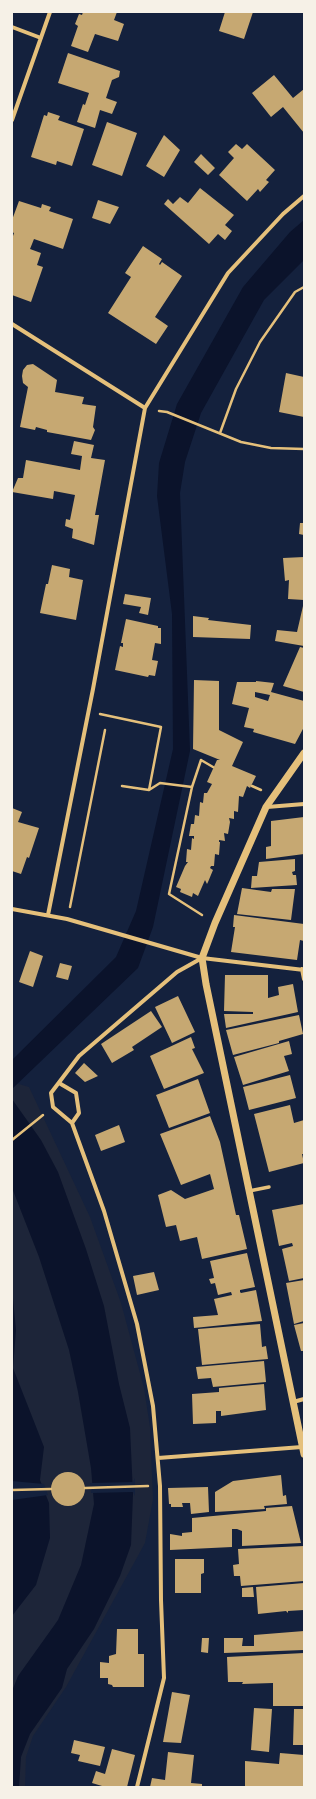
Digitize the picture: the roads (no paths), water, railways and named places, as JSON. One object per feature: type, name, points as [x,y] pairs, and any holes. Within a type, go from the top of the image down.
[{"type":"street","points":[[12,120],[50,12]]},
{"type":"street","points":[[12,27],[41,38]]},
{"type":"street","points":[[48,915],[145,408],[228,273],[283,214],[304,196]]},
{"type":"street","points":[[12,324],[145,408]]},
{"type":"street","points":[[304,753],[266,808],[215,923],[202,958],[206,984],[304,1454]]},
{"type":"street","points":[[266,808],[304,804]]},
{"type":"street","points":[[12,909],[67,919],[202,958],[303,970],[304,979]]},
{"type":"street","points":[[137,1787],[164,1678],[158,1458],[153,1406],[137,1324],[104,1211],[72,1123],[53,1107],[51,1093],[79,1056],[177,972],[202,958]]},
{"type":"street","points":[[60,1083],[76,1093],[79,1113],[72,1123]]},
{"type":"street","points":[[249,1191],[269,1186]]},
{"type":"street","points":[[292,1402],[304,1399]]},
{"type":"street","points":[[158,1458],[302,1446]]}]
